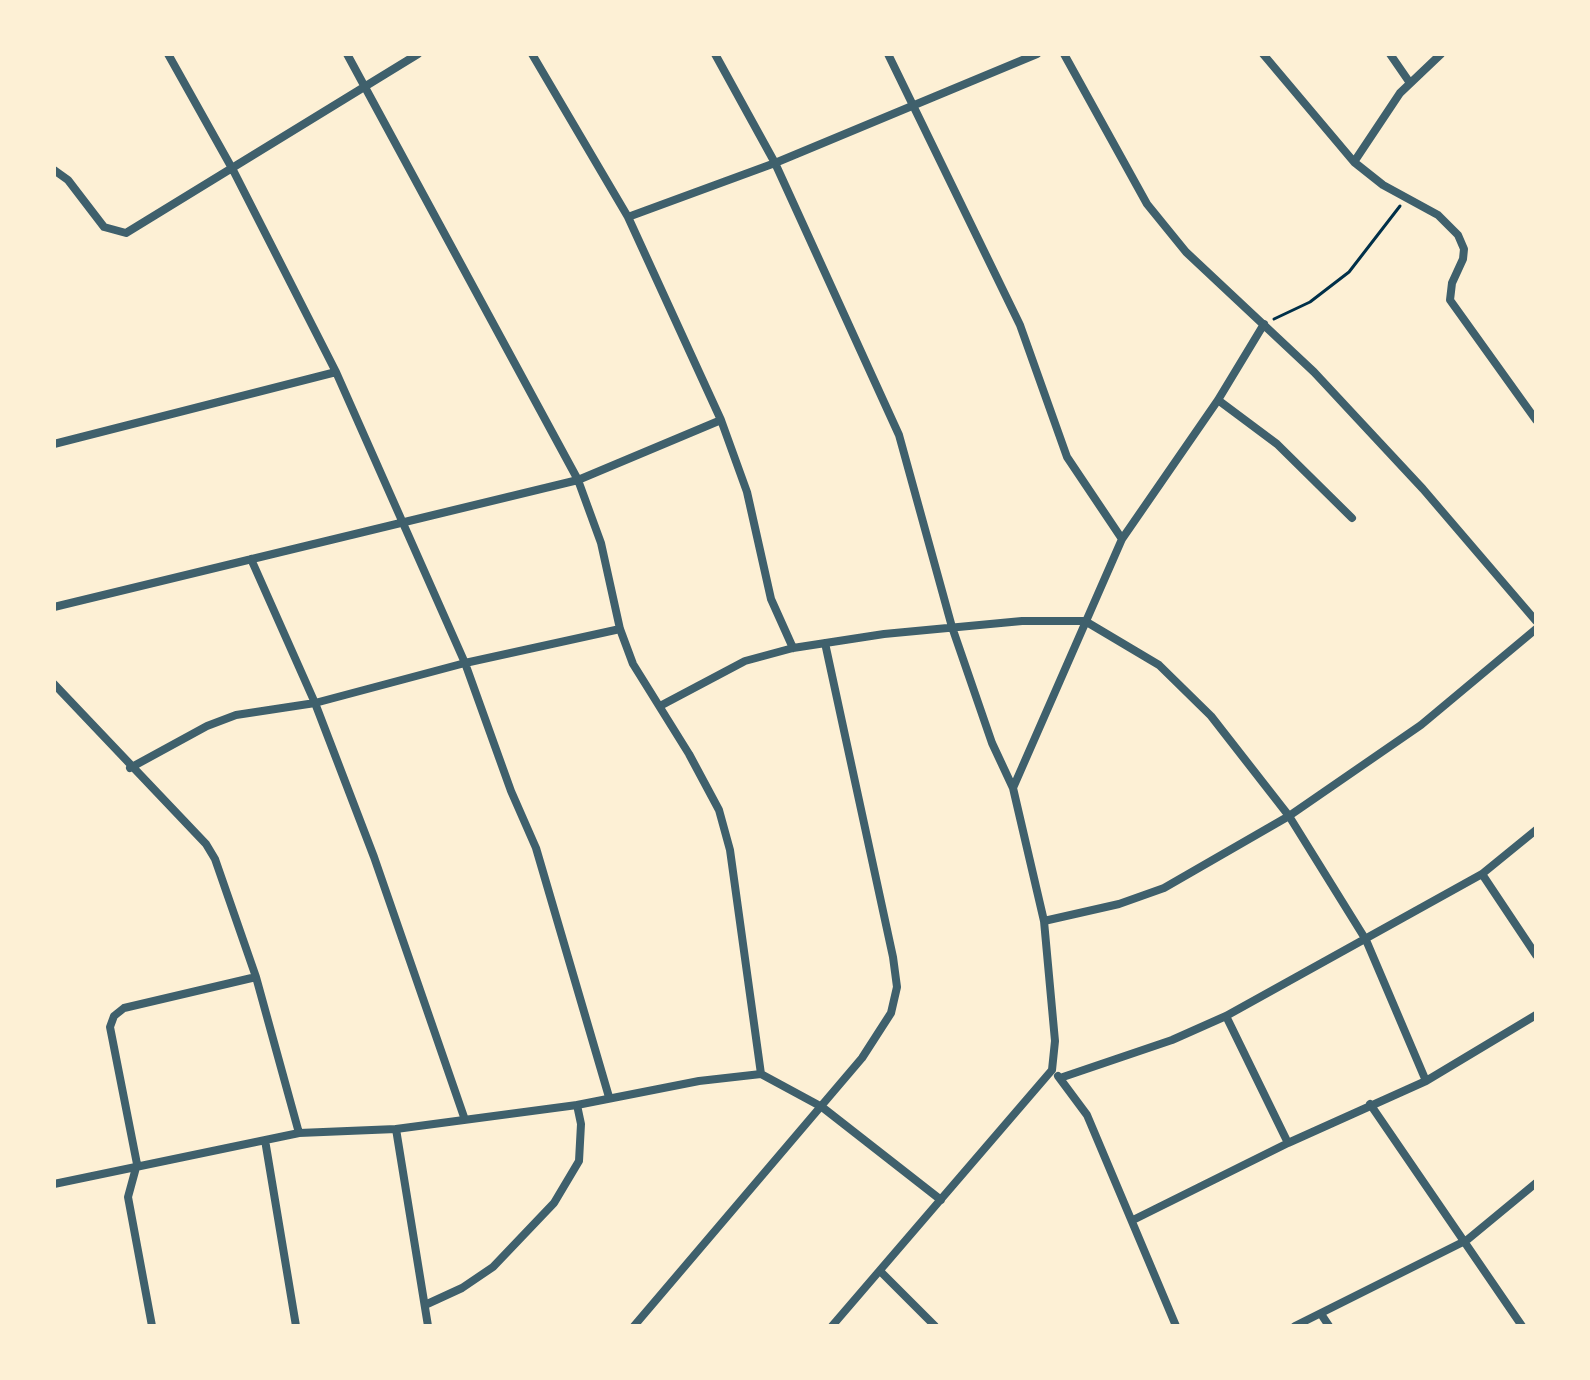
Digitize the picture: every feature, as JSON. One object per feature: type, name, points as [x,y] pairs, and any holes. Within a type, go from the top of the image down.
[{"type":"street","points":[[168,54],[233,170],[336,372],[405,521],[465,663],[511,791],[536,848],[609,1097]]},
{"type":"street","points":[[347,54],[578,480],[601,543],[620,629],[633,664],[719,810],[730,850],[761,1074]]},
{"type":"street","points":[[54,170],[68,180],[104,227],[126,233],[418,54]]},
{"type":"street","points":[[532,54],[628,217],[721,420],[747,492],[771,599],[793,648]]},
{"type":"street","points":[[715,54],[775,163],[899,435],[952,627],[992,743],[1013,788],[1044,921],[1055,1041],[1052,1070],[832,1326]]},
{"type":"street","points":[[888,54],[1020,325],[1067,457],[1122,539]]},
{"type":"street","points":[[628,217],[775,163],[1037,54]]},
{"type":"street","points":[[1064,54],[1147,204],[1186,252],[1293,349],[1423,489],[1536,621]]},
{"type":"street","points":[[1263,54],[1354,162],[1406,198],[1438,215],[1458,235],[1464,249],[1463,259],[1452,283],[1450,300],[1536,420]]},
{"type":"street","points":[[1390,54],[1410,83]]},
{"type":"street","points":[[1354,162],[1410,83],[1441,54]]},
{"type":"street","points":[[1013,788],[1122,539],[1218,400],[1264,324]]},
{"type":"street","points":[[54,444],[336,372]]},
{"type":"street","points":[[1218,400],[1277,444],[1352,518]]},
{"type":"street","points":[[54,607],[578,480],[721,420]]},
{"type":"street","points":[[251,559],[315,703],[374,857],[464,1117]]},
{"type":"street","points":[[660,706],[745,661],[793,648],[952,627],[1022,621],[1085,621],[1159,665],[1211,716],[1289,816],[1366,940],[1426,1081]]},
{"type":"street","points":[[130,768],[207,726],[236,715],[315,703],[465,663],[620,629]]},
{"type":"street","points":[[1044,921],[1119,904],[1164,888],[1289,816],[1421,725],[1536,629]]},
{"type":"street","points":[[634,1326],[822,1107],[862,1058],[891,1013],[897,987],[825,643]]},
{"type":"street","points":[[54,684],[130,768],[206,844],[215,859],[256,977],[299,1133]]},
{"type":"street","points":[[1060,1078],[1172,1040],[1226,1016],[1482,874],[1536,830]]},
{"type":"street","points":[[1482,874],[1536,955]]},
{"type":"street","points":[[152,1326],[128,1197],[137,1164],[110,1027],[114,1016],[124,1008],[256,977]]},
{"type":"street","points":[[1133,1220],[1370,1104],[1426,1081],[1536,1015]]},
{"type":"street","points":[[1226,1016],[1288,1143]]},
{"type":"street","points":[[1052,1070],[1087,1115],[1176,1326]]},
{"type":"street","points":[[54,1184],[137,1164],[175,1160],[299,1133],[396,1129],[464,1117],[577,1105],[609,1097],[761,1074],[822,1107],[941,1200]]},
{"type":"street","points":[[1370,1104],[1467,1240],[1522,1326]]},
{"type":"street","points":[[425,1305],[462,1288],[493,1267],[554,1203],[579,1161],[581,1124],[577,1105]]},
{"type":"street","points":[[396,1129],[428,1326]]},
{"type":"street","points":[[265,1140],[296,1326]]},
{"type":"street","points":[[1295,1326],[1467,1240],[1536,1183]]},
{"type":"street","points":[[880,1271],[935,1326]]},
{"type":"street","points":[[1321,1314],[1329,1326]]},
{"type":"path","points":[[1264,324],[1310,302],[1349,272],[1406,198]]}]
